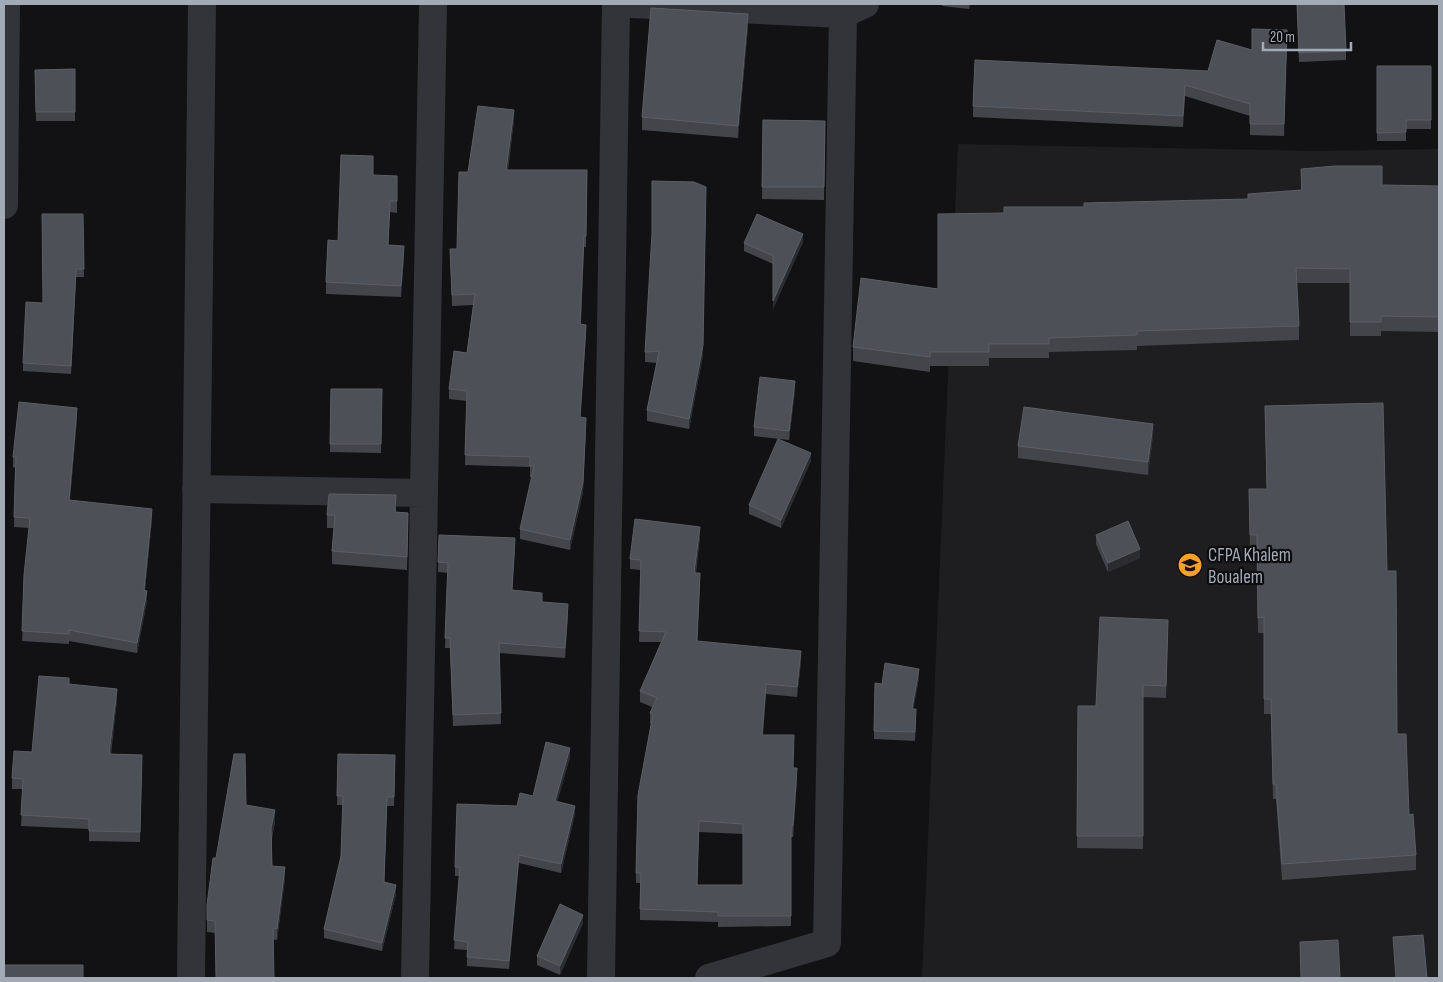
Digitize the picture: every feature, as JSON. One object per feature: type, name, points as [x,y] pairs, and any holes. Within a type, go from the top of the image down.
[{"type":"street","points":[[4,205],[6,4]]},
{"type":"street","points":[[190,978],[202,4]]},
{"type":"street","points":[[415,978],[433,4]]},
{"type":"street","points":[[601,978],[616,4]]},
{"type":"street","points":[[632,4],[854,9],[827,942],[708,978]]},
{"type":"street","points":[[196,489],[424,493]]},
{"type":"shaded area","name":"CFPA Khalem Boualem","points":[[958,144],[1317,151],[1439,149],[1439,978],[922,978]]},
{"type":"building","points":[[1297,4],[1344,4],[1346,51],[1299,53]]},
{"type":"building","points":[[651,8],[748,14],[738,126],[642,117]]},
{"type":"building","points":[[1252,29],[1287,30],[1284,124],[1250,124],[1250,104],[1185,85],[1183,116],[973,106],[975,60],[1208,71],[1217,40],[1252,50]]},
{"type":"building","points":[[1377,66],[1431,66],[1431,120],[1406,120],[1406,132],[1377,133]]},
{"type":"building","points":[[75,69],[75,112],[36,112],[35,70]]},
{"type":"building","points":[[478,106],[514,110],[506,170],[587,170],[586,236],[584,236],[580,324],[586,325],[580,417],[586,418],[583,482],[570,540],[520,529],[534,466],[530,466],[530,457],[465,455],[467,391],[449,389],[454,351],[467,353],[475,294],[452,295],[450,249],[457,249],[459,172],[468,172]]},
{"type":"building","points":[[763,120],[825,121],[824,187],[762,187]]},
{"type":"building","points":[[341,155],[373,156],[373,175],[397,176],[397,201],[390,201],[388,245],[404,246],[401,286],[326,282],[328,240],[338,241]]},
{"type":"building","points":[[1335,166],[1382,166],[1382,185],[1439,186],[1439,317],[1381,316],[1381,322],[1350,322],[1350,269],[1296,268],[1299,326],[1137,331],[1137,335],[1049,338],[1049,344],[989,344],[989,352],[930,352],[930,357],[853,347],[861,278],[938,289],[938,214],[1004,213],[1004,207],[1084,207],[1084,203],[1248,199],[1248,194],[1302,190],[1301,169]]},
{"type":"building","points":[[652,181],[694,182],[706,187],[703,345],[689,419],[647,410],[659,352],[645,352],[652,233]]},
{"type":"building","points":[[42,214],[83,214],[84,269],[76,269],[71,366],[23,363],[26,302],[43,303]]},
{"type":"building","points":[[757,214],[803,234],[773,301],[773,256],[744,243]]},
{"type":"building","points":[[760,377],[795,381],[789,431],[754,427]]},
{"type":"building","points":[[331,389],[382,389],[381,444],[330,444]]},
{"type":"building","points":[[19,402],[77,408],[69,500],[152,509],[144,590],[147,591],[137,643],[69,630],[69,634],[22,631],[24,575],[30,518],[14,517],[16,457],[13,457]]},
{"type":"building","points":[[1383,403],[1387,571],[1396,571],[1397,734],[1406,734],[1409,815],[1413,814],[1416,855],[1282,864],[1276,784],[1273,784],[1271,699],[1264,699],[1264,617],[1258,618],[1257,535],[1250,535],[1249,489],[1267,489],[1265,406]]},
{"type":"building","points":[[1024,407],[1153,424],[1148,462],[1018,446]]},
{"type":"building","points":[[778,439],[811,453],[781,520],[749,505]]},
{"type":"building","points":[[329,494],[396,495],[395,512],[408,513],[407,557],[332,551],[335,515],[327,515]]},
{"type":"building","points":[[635,519],[700,527],[694,573],[700,573],[697,641],[801,651],[797,687],[766,684],[762,735],[794,735],[793,768],[797,768],[793,826],[791,826],[791,916],[718,916],[718,912],[640,909],[641,873],[636,873],[638,795],[653,714],[650,713],[657,698],[640,691],[666,632],[639,631],[641,560],[630,559]],"holes":[[[699,821],[743,824],[743,885],[697,885]]]},
{"type":"building","points":[[1128,521],[1140,549],[1108,563],[1096,535]]},
{"type":"building","points":[[439,535],[515,538],[512,590],[542,593],[542,602],[568,604],[565,648],[499,643],[501,713],[453,715],[450,638],[445,638],[448,563],[438,562]]},
{"type":"building","points":[[1100,617],[1168,620],[1166,686],[1143,685],[1143,836],[1077,836],[1078,706],[1096,706]]},
{"type":"building","points":[[885,663],[919,669],[912,709],[916,709],[915,732],[874,731],[875,683],[882,684]]},
{"type":"building","points":[[39,676],[69,678],[69,684],[117,689],[109,754],[142,755],[140,832],[89,831],[89,819],[21,815],[23,779],[12,778],[14,751],[32,752]]},
{"type":"building","points":[[546,742],[570,748],[555,801],[575,806],[561,864],[519,855],[509,961],[467,957],[468,942],[454,940],[460,867],[455,867],[457,804],[517,806],[520,793],[533,796]]},
{"type":"building","points":[[234,754],[245,754],[246,805],[275,810],[271,828],[272,866],[285,867],[277,929],[273,928],[274,978],[216,978],[215,921],[207,920],[207,905],[213,858],[216,858]]},
{"type":"building","points":[[338,754],[395,755],[394,797],[387,797],[384,882],[396,885],[382,943],[324,929],[341,856],[343,796],[337,796]]},
{"type":"building","points":[[560,904],[583,915],[560,966],[537,956]]},
{"type":"building","points":[[1423,935],[1427,978],[1396,978],[1393,937]]},
{"type":"building","points":[[1338,940],[1340,978],[1301,978],[1300,942]]},
{"type":"building","points":[[4,965],[83,965],[83,978],[4,978]]},
{"type":"place","name":"CFPA Khalem Boualem","points":[[1190,565]]}]
